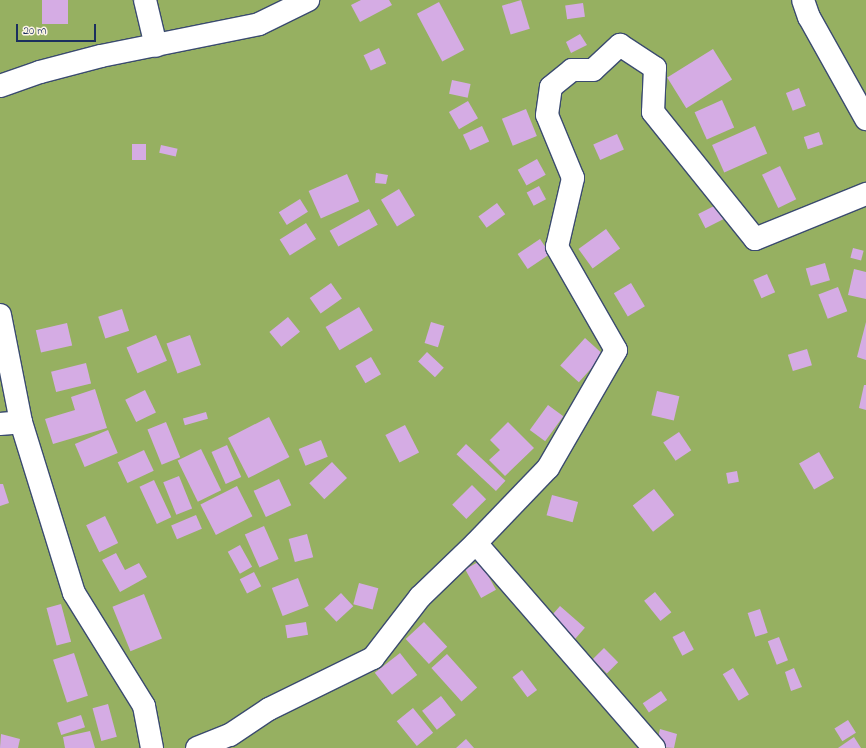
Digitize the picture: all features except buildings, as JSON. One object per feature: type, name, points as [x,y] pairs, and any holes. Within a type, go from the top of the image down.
[{"type":"street","points":[[145,0],[156,46]]},
{"type":"street","points":[[0,86],[40,72],[259,24],[308,0]]},
{"type":"street","points":[[803,0],[809,17],[866,119]]},
{"type":"street","points":[[197,748],[230,735],[269,709],[373,658],[420,598],[476,543],[548,468],[616,350],[557,247],[573,178],[547,115],[551,87],[572,70],[593,70],[620,45],[655,68],[653,112],[755,239],[866,194]]},
{"type":"street","points":[[0,315],[21,422],[74,593],[144,706],[152,748]]},
{"type":"street","points":[[0,424],[21,422]]},
{"type":"street","points":[[476,543],[654,748]]},
{"type":"green space","points":[[0,0],[866,0],[866,748],[0,748]]}]
